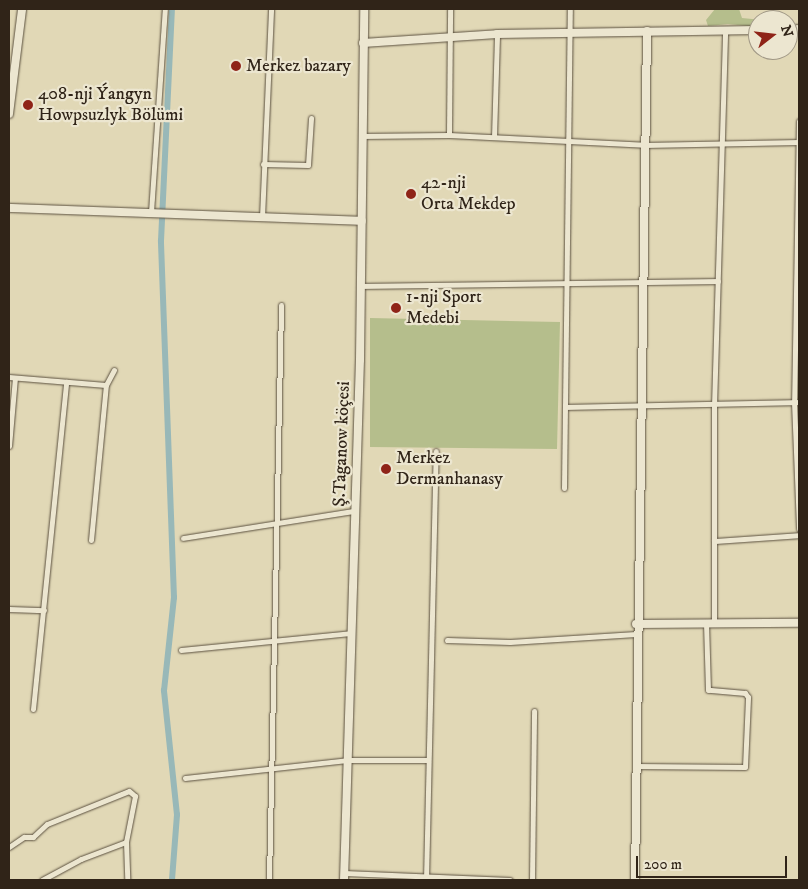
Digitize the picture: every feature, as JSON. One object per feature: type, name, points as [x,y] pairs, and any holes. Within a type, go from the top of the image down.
[{"type":"street","points":[[9,114],[22,9]]},
{"type":"street","points":[[152,212],[165,9]]},
{"type":"street","points":[[262,217],[271,9]]},
{"type":"street","name":"Ş.Taganow köçesi","points":[[344,877],[361,286],[361,136],[364,9]]},
{"type":"street","points":[[449,135],[450,9]]},
{"type":"street","points":[[564,488],[570,9]]},
{"type":"street","points":[[363,43],[497,34],[748,30]]},
{"type":"street","points":[[635,880],[636,624],[647,31]]},
{"type":"street","points":[[635,766],[746,767],[748,697],[745,694],[708,690],[714,541],[714,406],[725,31]]},
{"type":"street","points":[[494,137],[497,34]]},
{"type":"street","points":[[263,164],[308,165],[310,118]]},
{"type":"street","points":[[799,121],[797,284],[799,530]]},
{"type":"street","points":[[361,136],[449,135],[644,144],[799,142]]},
{"type":"street","points":[[9,208],[362,221]]},
{"type":"street","points":[[361,286],[718,281]]},
{"type":"street","points":[[269,880],[281,305]]},
{"type":"street","points":[[91,540],[106,385],[114,370]]},
{"type":"street","points":[[9,377],[106,385]]},
{"type":"street","points":[[9,446],[15,378]]},
{"type":"street","points":[[33,709],[66,382]]},
{"type":"street","points":[[566,406],[714,406],[797,402]]},
{"type":"street","points":[[426,879],[427,760],[436,451]]},
{"type":"street","points":[[183,538],[354,510]]},
{"type":"street","points":[[714,541],[799,534]]},
{"type":"street","points":[[9,609],[44,610]]},
{"type":"street","points":[[636,624],[799,622]]},
{"type":"street","points":[[182,650],[350,633]]},
{"type":"street","points":[[447,640],[510,642],[636,634]]},
{"type":"street","points":[[532,880],[534,711]]},
{"type":"street","points":[[185,778],[347,760],[427,760]]},
{"type":"street","points":[[9,848],[24,838],[33,838],[47,824],[130,791],[134,796],[126,842],[127,880]]},
{"type":"street","points":[[42,880],[126,842]]},
{"type":"street","points":[[344,877],[510,880]]},
{"type":"green space","points":[[715,9],[739,9],[742,18],[748,19],[748,26],[728,24],[708,26],[706,20]]},
{"type":"green space","points":[[370,318],[560,322],[557,449],[370,447]]},
{"type":"waterway","points":[[172,9],[161,241],[174,598],[164,691],[177,815],[172,880]]},
{"type":"place","name":"Merkez bazary","points":[[236,66]]},
{"type":"place","name":"408-nji Ýangyn Howpsuzlyk Bölümi","points":[[28,105]]},
{"type":"place","name":"42-nji Orta Mekdep","points":[[411,194]]},
{"type":"place","name":"1-nji Sport Medebi","points":[[396,308]]},
{"type":"place","name":"Merkez Dermanhanasy","points":[[386,469]]}]
